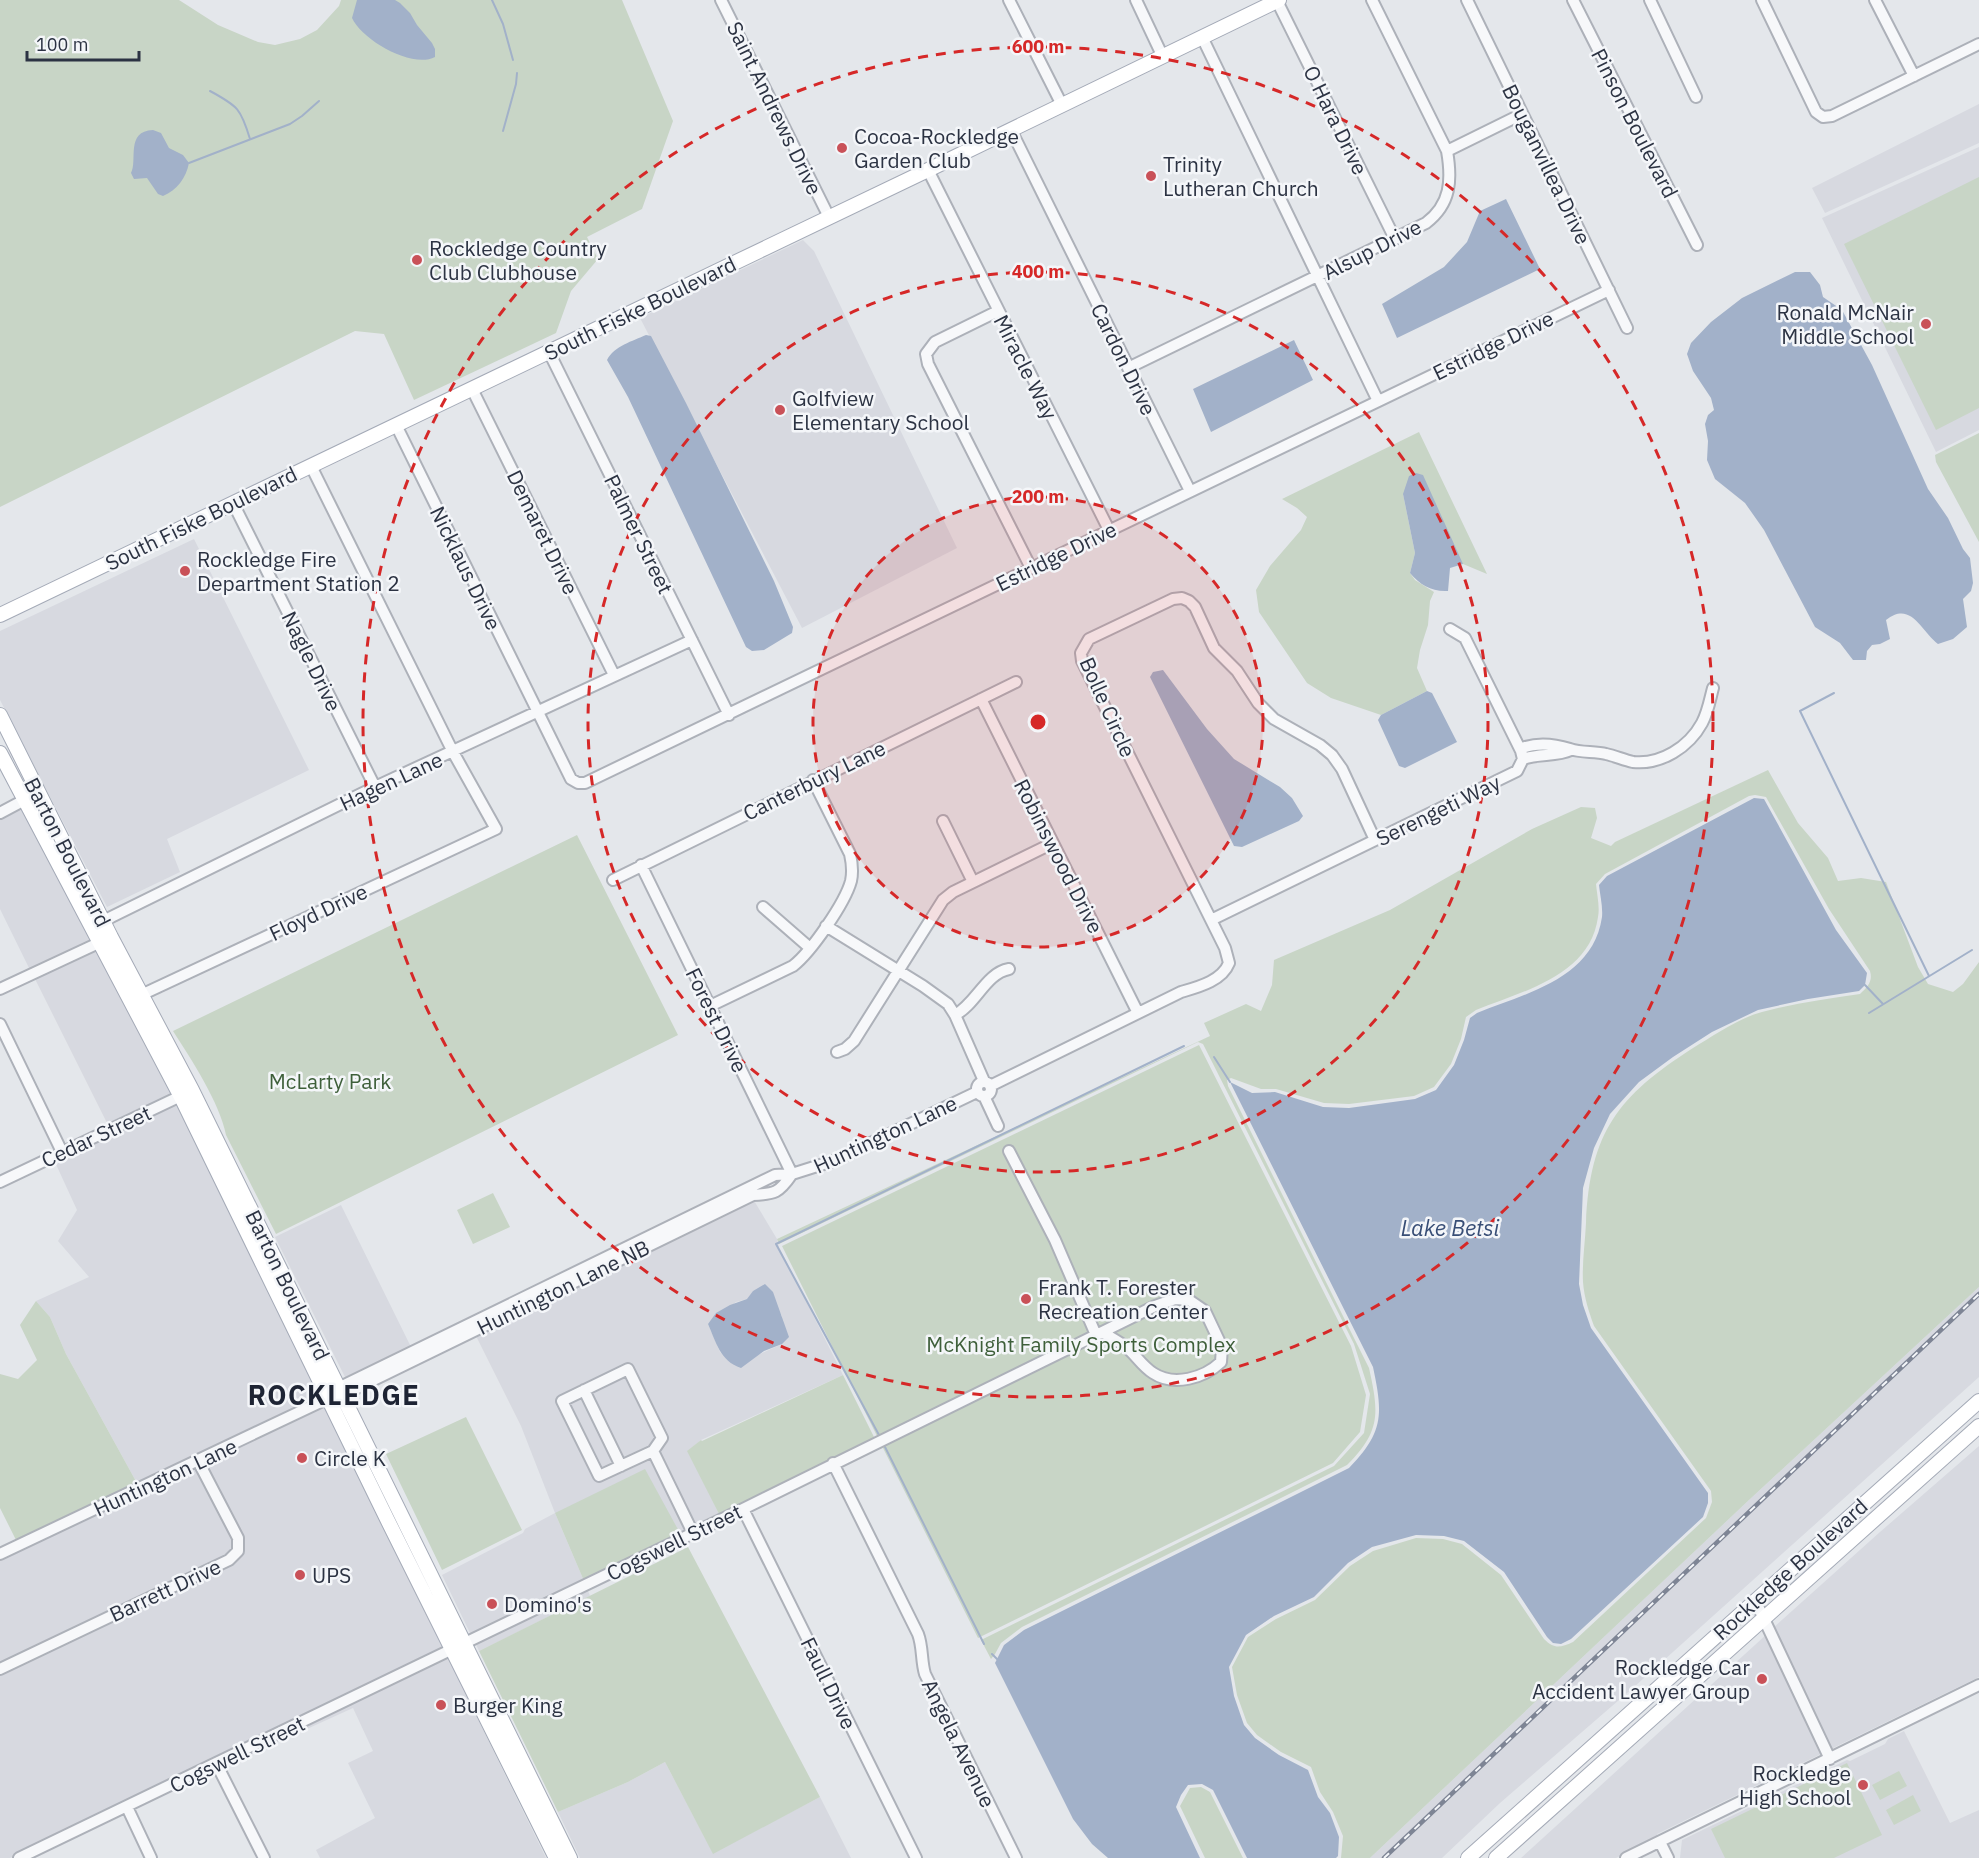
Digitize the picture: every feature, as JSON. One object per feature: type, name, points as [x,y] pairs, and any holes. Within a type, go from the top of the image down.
[{"type":"main road","name":"South Fiske Boulevard","points":[[0,615],[1011,130],[1271,2]]},
{"type":"main road","name":"Barton Boulevard","points":[[0,715],[38,792],[105,940],[186,1093]]},
{"type":"main road","points":[[0,734],[15,744]]},
{"type":"main road","name":"Barton Boulevard","points":[[0,753],[24,801],[98,924]]},
{"type":"main road","name":"Barton Boulevard","points":[[105,940],[141,995],[186,1093],[286,1296],[400,1513],[570,1858]]},
{"type":"main road","name":"Barton Boulevard","points":[[336,1393],[387,1519],[556,1858]]},
{"type":"main road","name":"Rockledge Boulevard","points":[[1468,1858],[1979,1401]]},
{"type":"main road","name":"Rockledge Boulevard","points":[[1496,1858],[1979,1426]]},
{"type":"main road","points":[[1925,1474],[1928,1458],[1936,1439]]},
{"type":"main road","points":[[1885,1510],[1891,1495],[1893,1478]]},
{"type":"main road","points":[[387,1519],[400,1513]]},
{"type":"main road","points":[[1640,1728],[1642,1714],[1656,1689]]},
{"type":"main road","points":[[1613,1752],[1623,1733],[1625,1725],[1623,1718]]},
{"type":"main road","points":[[490,1726],[499,1730],[524,1764]]},
{"type":"main road","points":[[521,1788],[527,1790],[544,1806]]},
{"type":"street","name":"Saint Andrews Drive","points":[[721,0],[829,217]]},
{"type":"street","points":[[1009,0],[1062,105]]},
{"type":"street","points":[[1136,0],[1162,56]]},
{"type":"street","name":"Alsup Drive","points":[[1128,368],[1426,223],[1434,217],[1446,200],[1451,175],[1447,152],[1372,0]]},
{"type":"street","name":"Bouganvillea Drive","points":[[1467,0],[1627,328]]},
{"type":"street","name":"Pinson Boulevard","points":[[1573,0],[1697,246]]},
{"type":"street","points":[[1650,0],[1695,97]]},
{"type":"street","points":[[1762,0],[1816,111],[1823,117],[1832,116],[1979,44]]},
{"type":"street","points":[[1875,0],[1914,76]]},
{"type":"street","name":"O Hara Drive","points":[[1271,2],[1395,239]]},
{"type":"street","points":[[1202,37],[1378,401]]},
{"type":"street","points":[[1447,152],[1522,114]]},
{"type":"street","name":"Cardon Drive","points":[[1011,130],[1190,491]]},
{"type":"street","name":"Miracle Way","points":[[928,170],[1109,530]]},
{"type":"street","name":"Estridge Drive","points":[[537,711],[570,779],[578,783],[585,783],[1609,290]]},
{"type":"street","points":[[998,311],[935,342],[926,354],[928,364],[1031,568]]},
{"type":"street","name":"Palmer Street","points":[[549,352],[729,715]]},
{"type":"street","name":"Demaret Drive","points":[[472,389],[614,675]]},
{"type":"street","name":"Nicklaus Drive","points":[[396,425],[537,711]]},
{"type":"street","points":[[310,465],[453,752]]},
{"type":"street","name":"Nagle Drive","points":[[233,502],[375,787]]},
{"type":"street","name":"Bolle Circle","points":[[1138,1013],[1221,975],[1229,959],[1082,660],[1081,652],[1089,639],[1173,598],[1189,601],[1195,607],[1214,648],[1238,671],[1258,703],[1274,719],[1320,745],[1332,755],[1375,840]]},
{"type":"street","points":[[1450,629],[1465,638],[1521,754],[1536,745],[1550,744],[1562,745],[1571,750],[1607,754],[1635,762],[1652,761],[1672,755],[1690,739],[1702,723],[1713,688]]},
{"type":"street","name":"Hagen Lane","points":[[98,924],[375,787],[692,640]]},
{"type":"street","name":"Canterbury Lane","points":[[613,880],[1016,682]]},
{"type":"street","name":"Robinswood Drive","points":[[981,699],[1138,1013]]},
{"type":"street","name":"Floyd Drive","points":[[141,995],[496,829],[453,752]]},
{"type":"street","name":"Serengeti Way","points":[[1211,920],[1517,771],[1521,754]]},
{"type":"street","points":[[710,1006],[794,966],[826,926],[848,889],[852,867],[850,854],[813,780]]},
{"type":"street","points":[[0,813],[38,792]]},
{"type":"street","points":[[943,821],[973,882]]},
{"type":"street","points":[[837,1052],[845,1049],[854,1041],[943,900],[973,882],[1053,843]]},
{"type":"street","name":"Forest Drive","points":[[641,865],[792,1174]]},
{"type":"street","points":[[764,907],[810,948]]},
{"type":"street","points":[[826,926],[948,1004],[987,1083],[1138,1013]]},
{"type":"street","points":[[0,988],[105,940]]},
{"type":"street","points":[[955,1015],[968,1006],[1001,970],[1009,969]]},
{"type":"street","points":[[0,1024],[62,1152]]},
{"type":"street","name":"Huntington Lane","points":[[393,1365],[775,1175],[792,1174],[833,1161],[981,1094],[977,1086],[987,1083]]},
{"type":"street","name":"Cedar Street","points":[[0,1182],[186,1093]]},
{"type":"street","points":[[981,1094],[998,1126]]},
{"type":"street","points":[[1009,1151],[1055,1240],[1099,1334]]},
{"type":"street","name":"Huntington Lane NB","points":[[336,1393],[753,1195],[772,1194],[782,1188],[792,1174]]},
{"type":"street","name":"Cogswell Street","points":[[19,1858],[743,1509],[1155,1306],[1174,1299],[1189,1300],[1205,1311],[1222,1347],[1221,1362],[1210,1371],[1191,1378],[1167,1380],[1152,1372],[1126,1347],[1099,1334]]},
{"type":"street","points":[[628,1368],[662,1438],[653,1451],[599,1476],[562,1401],[628,1368]]},
{"type":"street","points":[[584,1390],[621,1466]]},
{"type":"street","name":"Huntington Lane","points":[[0,1554],[336,1393]]},
{"type":"street","points":[[653,1451],[693,1533]]},
{"type":"street","name":"Barrett Drive","points":[[0,1669],[229,1560],[238,1551],[238,1538],[198,1461]]},
{"type":"street","name":"Angela Avenue","points":[[833,1463],[918,1634],[925,1674],[1016,1858]]},
{"type":"street","name":"Faull Drive","points":[[743,1509],[916,1858]]},
{"type":"street","points":[[1755,1600],[1830,1759]]},
{"type":"street","points":[[1626,1858],[1979,1685]]},
{"type":"street","points":[[216,1763],[264,1858]]},
{"type":"street","points":[[127,1807],[151,1858]]},
{"type":"street","points":[[1660,1842],[1668,1858]]},
{"type":"shaded area","points":[[1979,104],[1979,143],[1825,213],[1812,188]]},
{"type":"shaded area","name":"Ronald McNair Middle School","points":[[1979,147],[1979,430],[1936,452],[1822,218]]},
{"type":"shaded area","points":[[803,240],[814,251],[957,548],[802,628],[640,318]]},
{"type":"shaded area","points":[[194,539],[309,770],[167,839],[180,872],[107,907],[0,700],[0,631]]},
{"type":"shaded area","points":[[22,807],[91,942],[30,970],[0,909],[0,817]]},
{"type":"shaded area","points":[[95,949],[172,1096],[108,1125],[34,977]]},
{"type":"shaded area","points":[[175,1103],[216,1181],[320,1398],[138,1485],[66,1354],[50,1317],[36,1301],[89,1277],[58,1241],[77,1210],[54,1160]]},
{"type":"shaded area","points":[[753,1199],[777,1239],[843,1375],[701,1440],[688,1451],[720,1516],[695,1528],[658,1451],[666,1440],[632,1367],[560,1397],[596,1478],[650,1456],[687,1532],[681,1535],[555,1513],[521,1426],[475,1334]],"holes":[[[747,1299],[780,1313],[782,1316],[782,1344],[760,1354],[730,1361],[720,1352],[708,1324],[736,1302]]]},
{"type":"shaded area","points":[[341,1205],[411,1347],[346,1379],[275,1237]]},
{"type":"shaded area","points":[[1979,1287],[1979,1377],[1634,1687],[1500,1803],[1442,1858],[1370,1858],[1749,1500]]},
{"type":"shaded area","points":[[626,1374],[658,1438],[650,1448],[623,1461],[590,1392]]},
{"type":"shaded area","points":[[582,1395],[616,1464],[602,1471],[568,1402]]},
{"type":"shaded area","points":[[323,1405],[443,1649],[125,1804],[10,1858],[0,1858],[0,1673],[241,1553],[204,1463]]},
{"type":"shaded area","points":[[1979,1446],[1979,1677],[1831,1749],[1773,1628]]},
{"type":"shaded area","points":[[196,1466],[234,1539],[234,1549],[227,1557],[0,1665],[0,1558]]},
{"type":"shaded area","points":[[555,1513],[584,1581],[471,1635],[442,1575],[523,1533],[525,1529]]},
{"type":"shaded area","points":[[587,1588],[590,1596],[479,1651],[475,1642]]},
{"type":"shaded area","points":[[1767,1634],[1823,1753],[1657,1834],[1658,1838],[1616,1858],[1521,1858]]},
{"type":"shaded area","points":[[447,1656],[546,1858],[320,1858],[316,1850],[375,1818],[348,1763],[373,1751],[353,1708],[223,1767],[222,1765]]},
{"type":"shaded area","name":"Rockledge High School","points":[[1904,1731],[1950,1823],[1979,1810],[1979,1858],[1680,1858],[1682,1840],[1885,1744],[1888,1739]]},
{"type":"shaded area","points":[[665,1762],[713,1853],[820,1797],[851,1858],[580,1858],[558,1812],[628,1782]]},
{"type":"green space","points":[[0,0],[179,0],[218,25],[258,42],[275,45],[300,39],[317,30],[339,6],[341,0],[622,0],[673,121],[642,209],[587,237],[598,259],[571,291],[556,333],[414,400],[384,334],[355,331],[0,507]]},
{"type":"green space","name":"Ronald McNair Middle School","points":[[1979,177],[1979,408],[1936,430],[1844,244]]},
{"type":"green space","points":[[1419,432],[1487,574],[1463,564],[1403,494],[1415,553],[1410,573],[1415,580],[1434,592],[1430,601],[1428,625],[1417,668],[1427,691],[1381,715],[1331,698],[1307,683],[1259,612],[1256,590],[1270,566],[1301,530],[1307,517],[1282,499]]},
{"type":"green space","points":[[1979,433],[1979,542],[1936,462],[1935,455]]},
{"type":"green space","points":[[1768,770],[1798,823],[1828,858],[1838,881],[1861,878],[1886,882],[1918,967],[1928,984],[1953,992],[1963,984],[1979,962],[1979,1287],[1749,1500],[1370,1858],[1341,1858],[1343,1836],[1333,1812],[1320,1792],[1311,1767],[1281,1752],[1257,1735],[1247,1723],[1237,1695],[1232,1667],[1248,1637],[1276,1619],[1315,1600],[1350,1566],[1373,1551],[1416,1538],[1443,1539],[1462,1544],[1501,1575],[1544,1639],[1554,1646],[1564,1645],[1573,1642],[1706,1518],[1712,1502],[1711,1491],[1594,1326],[1584,1293],[1583,1260],[1589,1191],[1594,1164],[1602,1140],[1613,1119],[1627,1100],[1667,1066],[1744,1018],[1786,1006],[1860,994],[1870,981],[1870,971],[1829,909],[1766,797],[1749,796],[1605,874],[1596,884],[1598,917],[1592,937],[1582,954],[1552,978],[1533,988],[1476,1010],[1466,1017],[1461,1039],[1451,1064],[1434,1087],[1414,1096],[1349,1104],[1324,1103],[1276,1089],[1261,1089],[1231,1078],[1227,1080],[1369,1368],[1375,1397],[1372,1431],[1347,1465],[1022,1627],[1001,1643],[991,1659],[981,1640],[1334,1466],[1364,1433],[1370,1394],[1354,1344],[1203,1044],[1198,1042],[779,1244],[777,1239],[1210,1036],[1204,1023],[1246,1004],[1261,1011],[1272,985],[1274,960],[1390,910],[1532,829],[1581,807],[1595,808],[1597,818],[1591,838],[1611,846],[1615,842]]},
{"type":"green space","name":"McLarty Park","points":[[577,835],[678,1035],[276,1234],[226,1135],[211,1095],[173,1031]]},
{"type":"green space","name":"McKnight Family Sports Complex","points":[[1199,1045],[1351,1346],[1366,1395],[1360,1432],[1333,1463],[978,1638],[782,1246]]},
{"type":"green space","points":[[493,1193],[510,1227],[473,1244],[457,1210]]},
{"type":"green space","points":[[36,1301],[50,1317],[66,1354],[138,1485],[17,1542],[0,1508],[0,1374],[18,1379],[37,1360],[20,1325]]},
{"type":"green space","points":[[843,1375],[875,1439],[720,1516],[687,1451],[701,1440]]},
{"type":"green space","points":[[466,1417],[522,1530],[442,1570],[386,1454]]},
{"type":"green space","points":[[645,1469],[681,1535],[584,1581],[555,1513]]},
{"type":"green space","points":[[688,1547],[820,1797],[713,1854],[665,1762],[628,1782],[558,1812],[479,1651]]},
{"type":"green space","points":[[1847,1763],[1882,1835],[1834,1858],[1725,1858],[1711,1829]]},
{"type":"green space","points":[[1899,1771],[1907,1786],[1880,1800],[1872,1785]]},
{"type":"green space","points":[[1201,1787],[1210,1792],[1243,1858],[1205,1858],[1180,1806],[1190,1788]]},
{"type":"green space","points":[[1913,1795],[1921,1811],[1894,1825],[1886,1810]]},
{"type":"water","points":[[357,0],[395,0],[400,3],[432,43],[435,57],[425,60],[401,56],[366,35],[352,18]]},
{"type":"water","points":[[153,130],[161,133],[169,148],[183,155],[189,163],[180,183],[163,196],[158,194],[147,178],[134,179],[131,173],[134,147],[139,135]]},
{"type":"water","points":[[1506,199],[1540,269],[1397,338],[1382,304],[1444,267],[1467,242],[1480,211]]},
{"type":"water","points":[[1795,272],[1810,272],[1820,285],[1823,297],[1842,310],[1872,365],[1928,489],[1948,518],[1970,558],[1973,583],[1971,591],[1963,599],[1967,627],[1953,639],[1938,644],[1915,620],[1902,613],[1886,620],[1890,639],[1872,645],[1867,651],[1866,660],[1853,660],[1840,643],[1815,627],[1764,530],[1745,503],[1715,479],[1707,460],[1708,441],[1705,424],[1708,415],[1714,410],[1711,398],[1693,371],[1687,354],[1691,343],[1711,322],[1742,298]]},
{"type":"water","points":[[646,335],[651,336],[686,403],[774,581],[793,627],[792,633],[764,650],[752,651],[746,647],[628,397],[607,360],[614,351]]},
{"type":"water","points":[[1294,340],[1313,380],[1211,432],[1193,389]]},
{"type":"water","points":[[1416,473],[1423,475],[1463,564],[1450,568],[1448,591],[1427,587],[1410,573],[1415,553],[1403,494],[1409,476]]},
{"type":"water","points":[[1163,670],[1207,729],[1234,759],[1280,787],[1292,798],[1303,816],[1299,821],[1242,847],[1234,846],[1150,677],[1153,672]]},
{"type":"water","points":[[1427,691],[1432,693],[1457,742],[1405,768],[1399,766],[1378,720],[1381,715]]},
{"type":"water","name":"Lake Betsi","points":[[1754,798],[1764,799],[1836,930],[1867,973],[1865,985],[1859,991],[1758,1010],[1712,1032],[1673,1057],[1639,1082],[1610,1114],[1594,1148],[1583,1188],[1579,1284],[1591,1328],[1708,1493],[1708,1503],[1703,1517],[1571,1639],[1561,1644],[1553,1643],[1547,1637],[1504,1572],[1464,1541],[1444,1536],[1416,1535],[1372,1547],[1348,1563],[1314,1597],[1274,1616],[1246,1635],[1229,1667],[1234,1696],[1244,1725],[1255,1738],[1279,1755],[1308,1770],[1318,1797],[1330,1813],[1339,1837],[1338,1856],[1336,1858],[1247,1858],[1213,1790],[1202,1784],[1188,1785],[1176,1807],[1200,1858],[1108,1858],[1092,1844],[1073,1819],[995,1663],[1004,1645],[1024,1630],[1349,1468],[1369,1444],[1378,1422],[1378,1398],[1373,1367],[1230,1082],[1252,1093],[1275,1092],[1323,1107],[1349,1108],[1415,1099],[1436,1090],[1454,1065],[1470,1018],[1554,981],[1586,955],[1596,938],[1602,917],[1599,885],[1607,876]]},
{"type":"water","points":[[765,1284],[773,1292],[789,1337],[782,1344],[764,1351],[741,1368],[723,1356],[708,1324],[716,1313],[747,1299],[753,1291]]},
{"type":"waterway","points":[[492,0],[503,24],[513,60]]},
{"type":"waterway","points":[[503,131],[517,73]]},
{"type":"waterway","points":[[210,91],[237,109],[250,139]]},
{"type":"waterway","points":[[189,163],[290,124],[319,101]]},
{"type":"waterway","points":[[1834,693],[1800,711],[1929,976]]},
{"type":"waterway","points":[[1869,1013],[1972,950]]},
{"type":"waterway","points":[[1865,985],[1883,1004]]},
{"type":"waterway","points":[[879,1435],[776,1244],[1184,1046]]},
{"type":"waterway","points":[[1214,1057],[1230,1082]]},
{"type":"waterway","points":[[885,1447],[984,1644]]},
{"type":"waterway","points":[[992,1654],[997,1659]]},
{"type":"railway","points":[[1384,1858],[1979,1294]]},
{"type":"place","name":"Cocoa-Rockledge Garden Club","points":[[842,148]]},
{"type":"place","name":"Trinity Lutheran Church","points":[[1151,176]]},
{"type":"place","name":"Rockledge Country Club Clubhouse","points":[[417,260]]},
{"type":"place","name":"Ronald McNair Middle School","points":[[1926,324]]},
{"type":"place","name":"Golfview Elementary School","points":[[780,410]]},
{"type":"place","name":"Rockledge Fire Department Station 2","points":[[185,571]]},
{"type":"place","name":"Frank T. Forester Recreation Center","points":[[1026,1299]]},
{"type":"place","name":"Circle K","points":[[302,1458]]},
{"type":"place","name":"UPS","points":[[300,1575]]},
{"type":"place","name":"Domino's","points":[[492,1604]]},
{"type":"place","name":"Rockledge Car Accident Lawyer Group","points":[[1762,1679]]},
{"type":"place","name":"Burger King","points":[[441,1705]]},
{"type":"place","name":"Rockledge High School","points":[[1863,1785]]},
{"type":"district","name":"ROCKLEDGE","points":[[334,1394]]}]
